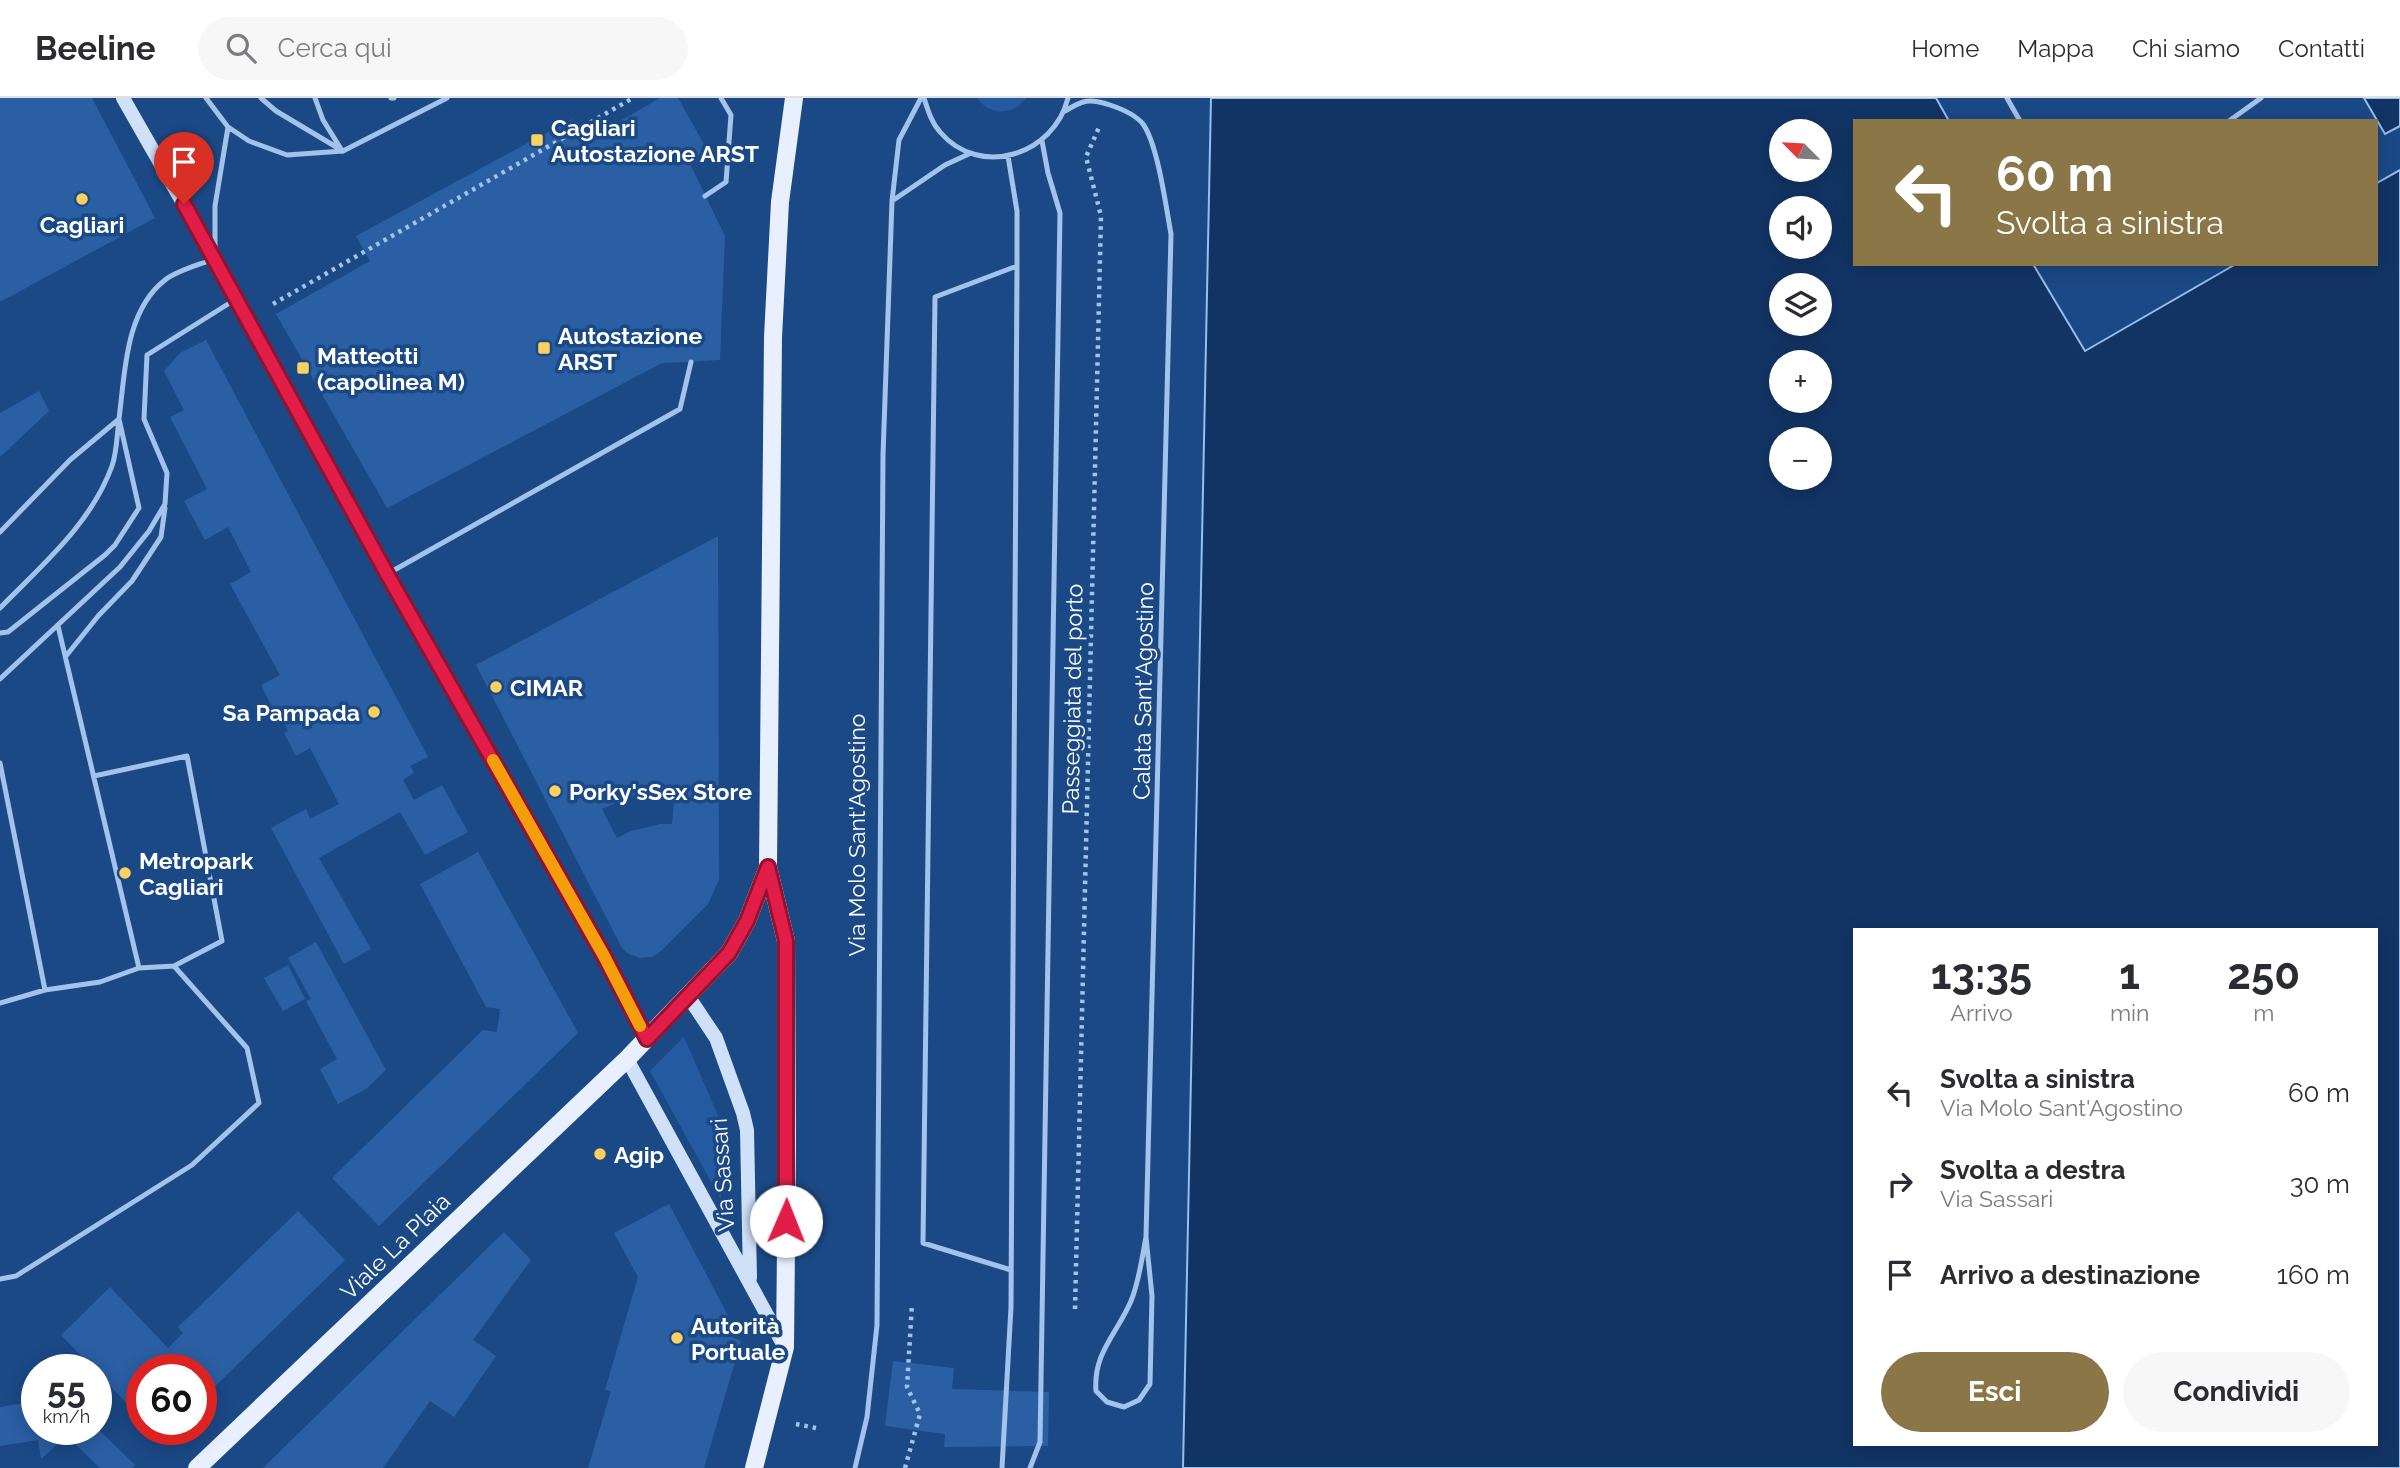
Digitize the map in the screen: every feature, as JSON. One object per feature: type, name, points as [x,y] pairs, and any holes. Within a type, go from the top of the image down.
[{"type":"main road","points":[[754,1468],[785,1347],[788,1145],[786,941],[768,867],[773,337],[780,202],[794,98]]},
{"type":"main road","points":[[627,1059],[729,953],[747,921],[768,867]]},
{"type":"main road","name":"Viale La Plaia","points":[[197,1468],[627,1059]]},
{"type":"street","points":[[123,98],[215,259],[387,574],[604,956],[647,1039]]},
{"type":"street","name":"Via Sassari","points":[[688,996],[716,1038],[747,1130],[750,1280]]},
{"type":"street","name":"Via Sassari","points":[[627,1059],[785,1347]]},
{"type":"lane","points":[[206,98],[228,127],[249,141],[287,155],[343,151],[447,98]]},
{"type":"lane","points":[[261,98],[276,111],[343,151]]},
{"type":"lane","points":[[315,98],[323,120],[343,151]]},
{"type":"lane","points":[[705,196],[726,182],[731,116],[721,98]]},
{"type":"lane","points":[[922,98],[940,133],[971,153],[990,157],[1008,156],[1042,141],[1065,111],[1068,98]]},
{"type":"lane","name":"Via Molo Sant'Agostino","points":[[855,1468],[867,1417],[877,1325],[883,468],[892,201],[899,140],[922,98]]},
{"type":"lane","points":[[2007,98],[2019,119]]},
{"type":"lane","points":[[2232,119],[2261,98]]},
{"type":"lane","points":[[1065,111],[1083,100],[1109,105]]},
{"type":"lane","name":"Calata Sant'Agostino","points":[[1109,105],[1127,111],[1143,124],[1153,148],[1171,234],[1146,1237],[1152,1296],[1150,1384],[1139,1400],[1124,1407],[1107,1402],[1096,1391],[1095,1373],[1101,1353],[1132,1299],[1146,1237]]},
{"type":"lane","points":[[0,608],[60,548],[93,508],[113,464],[127,359],[137,314],[148,297],[166,279],[215,259],[215,206],[228,127]]},
{"type":"lane","points":[[1030,1468],[1040,1442],[1041,1428],[1060,213],[1042,141]]},
{"type":"lane","points":[[892,201],[945,165],[971,153]]},
{"type":"lane","points":[[1002,1468],[1011,1270],[1017,266],[1017,211],[1008,156]]},
{"type":"lane","points":[[1011,1270],[923,1242],[923,1223],[936,297],[1017,266]]},
{"type":"lane","points":[[66,656],[99,615],[132,581],[161,537],[167,473],[144,419],[147,355],[236,299]]},
{"type":"lane","points":[[387,574],[680,409],[691,362]]},
{"type":"lane","points":[[0,532],[70,460],[119,419]]},
{"type":"lane","points":[[0,633],[8,632],[91,568],[116,545],[139,508],[119,419]]},
{"type":"lane","points":[[0,679],[120,567],[149,531],[165,504]]},
{"type":"lane","points":[[58,626],[139,968]]},
{"type":"lane","points":[[0,1003],[45,990],[100,982],[139,968],[174,966],[222,941],[187,756],[94,776]]},
{"type":"lane","points":[[0,763],[45,990]]},
{"type":"lane","points":[[0,1279],[16,1276],[192,1165],[259,1103],[247,1048],[174,966]]},
{"type":"path","points":[[247,321],[634,98]]},
{"type":"path","name":"Passeggiata del porto","points":[[1075,1309],[1101,216],[1086,157],[1109,105]]},
{"type":"path","points":[[905,1468],[920,1414],[907,1387],[912,1304]]},
{"type":"shaded area","points":[[977,98],[1026,98],[1015,108],[1002,112],[988,108]]},
{"type":"shaded area","points":[[1211,98],[1936,98],[1948,119],[1853,119],[1853,266],[2034,266],[2085,351],[2233,266],[2378,266],[2378,182],[2400,170],[2400,1468],[1183,1468]]},
{"type":"shaded area","points":[[2364,98],[2400,98],[2400,126],[2385,134]]},
{"type":"shaded area","points":[[684,1037],[720,1120],[721,1200],[650,1071]]},
{"type":"building","name":"Cagliari","points":[[0,98],[92,98],[155,218],[0,302]]},
{"type":"building","points":[[660,98],[678,98],[709,153],[690,164],[725,236],[720,360],[662,363],[387,508],[276,314],[370,261],[356,236],[572,119],[584,142]]},
{"type":"building","points":[[206,340],[428,757],[410,766],[414,773],[403,780],[414,800],[442,785],[468,832],[425,855],[400,812],[319,858],[371,949],[344,964],[271,828],[306,809],[310,819],[339,804],[310,748],[296,756],[284,733],[288,731],[261,685],[280,675],[230,584],[251,572],[228,527],[205,540],[184,501],[207,489],[170,417],[184,410],[164,371],[180,353]]},
{"type":"building","points":[[39,391],[49,411],[0,457],[0,413]]},
{"type":"building","points":[[718,536],[719,880],[708,904],[652,957],[640,958],[622,948],[476,665]],"holes":[[[646,790],[675,790],[672,824],[631,831],[617,838],[602,809]]]},
{"type":"building","points":[[478,852],[578,1033],[379,1226],[332,1178],[483,1030],[497,1032],[500,1009],[486,1007],[420,884]]},
{"type":"building","points":[[316,942],[386,1070],[366,1089],[338,1104],[320,1069],[337,1059],[306,1001],[311,999],[288,958]]},
{"type":"building","points":[[288,965],[305,999],[283,1011],[264,978]]},
{"type":"building","name":"Autorità Portuale","points":[[669,1204],[731,1321],[727,1335],[741,1341],[704,1468],[588,1468],[611,1391],[605,1390],[638,1277],[614,1233]]},
{"type":"building","points":[[298,1211],[345,1260],[217,1384],[217,1354],[126,1354],[126,1402],[112,1388],[112,1354],[79,1354],[61,1335],[110,1287],[168,1348],[183,1333],[178,1327]]},
{"type":"building","points":[[504,1232],[531,1260],[473,1340],[496,1356],[454,1417],[430,1401],[383,1468],[263,1468]]},
{"type":"building","points":[[893,1361],[954,1368],[952,1389],[1049,1392],[1048,1446],[944,1447],[945,1434],[885,1426]]},
{"type":"building","points":[[21,1404],[21,1443],[0,1446],[0,1407]]},
{"type":"building","points":[[112,1443],[135,1465],[132,1468],[100,1468],[76,1445],[112,1445]]},
{"type":"building","points":[[39,1445],[57,1445],[41,1459]]},
{"type":"slow traffic","points":[[493,760],[604,956],[640,1026]]},
{"type":"place","name":"Cagliari Autostazione ARST","points":[[537,140]]},
{"type":"place","name":"Cagliari","points":[[82,199]]},
{"type":"place","name":"Autostazione ARST","points":[[544,348]]},
{"type":"place","name":"Matteotti (capolinea M)","points":[[303,368]]},
{"type":"place","name":"CIMAR","points":[[496,687]]},
{"type":"place","name":"Sa Pampada","points":[[374,712]]},
{"type":"place","name":"Porky'sSex Store","points":[[555,791]]},
{"type":"place","name":"Metropark Cagliari","points":[[125,873]]},
{"type":"place","name":"Agip","points":[[600,1154]]},
{"type":"place","name":"Autorità Portuale","points":[[677,1338]]},
{"type":"route","points":[[184,204],[387,574],[604,956],[647,1039],[729,953],[747,921],[768,867],[786,941],[786,1221]]}]
